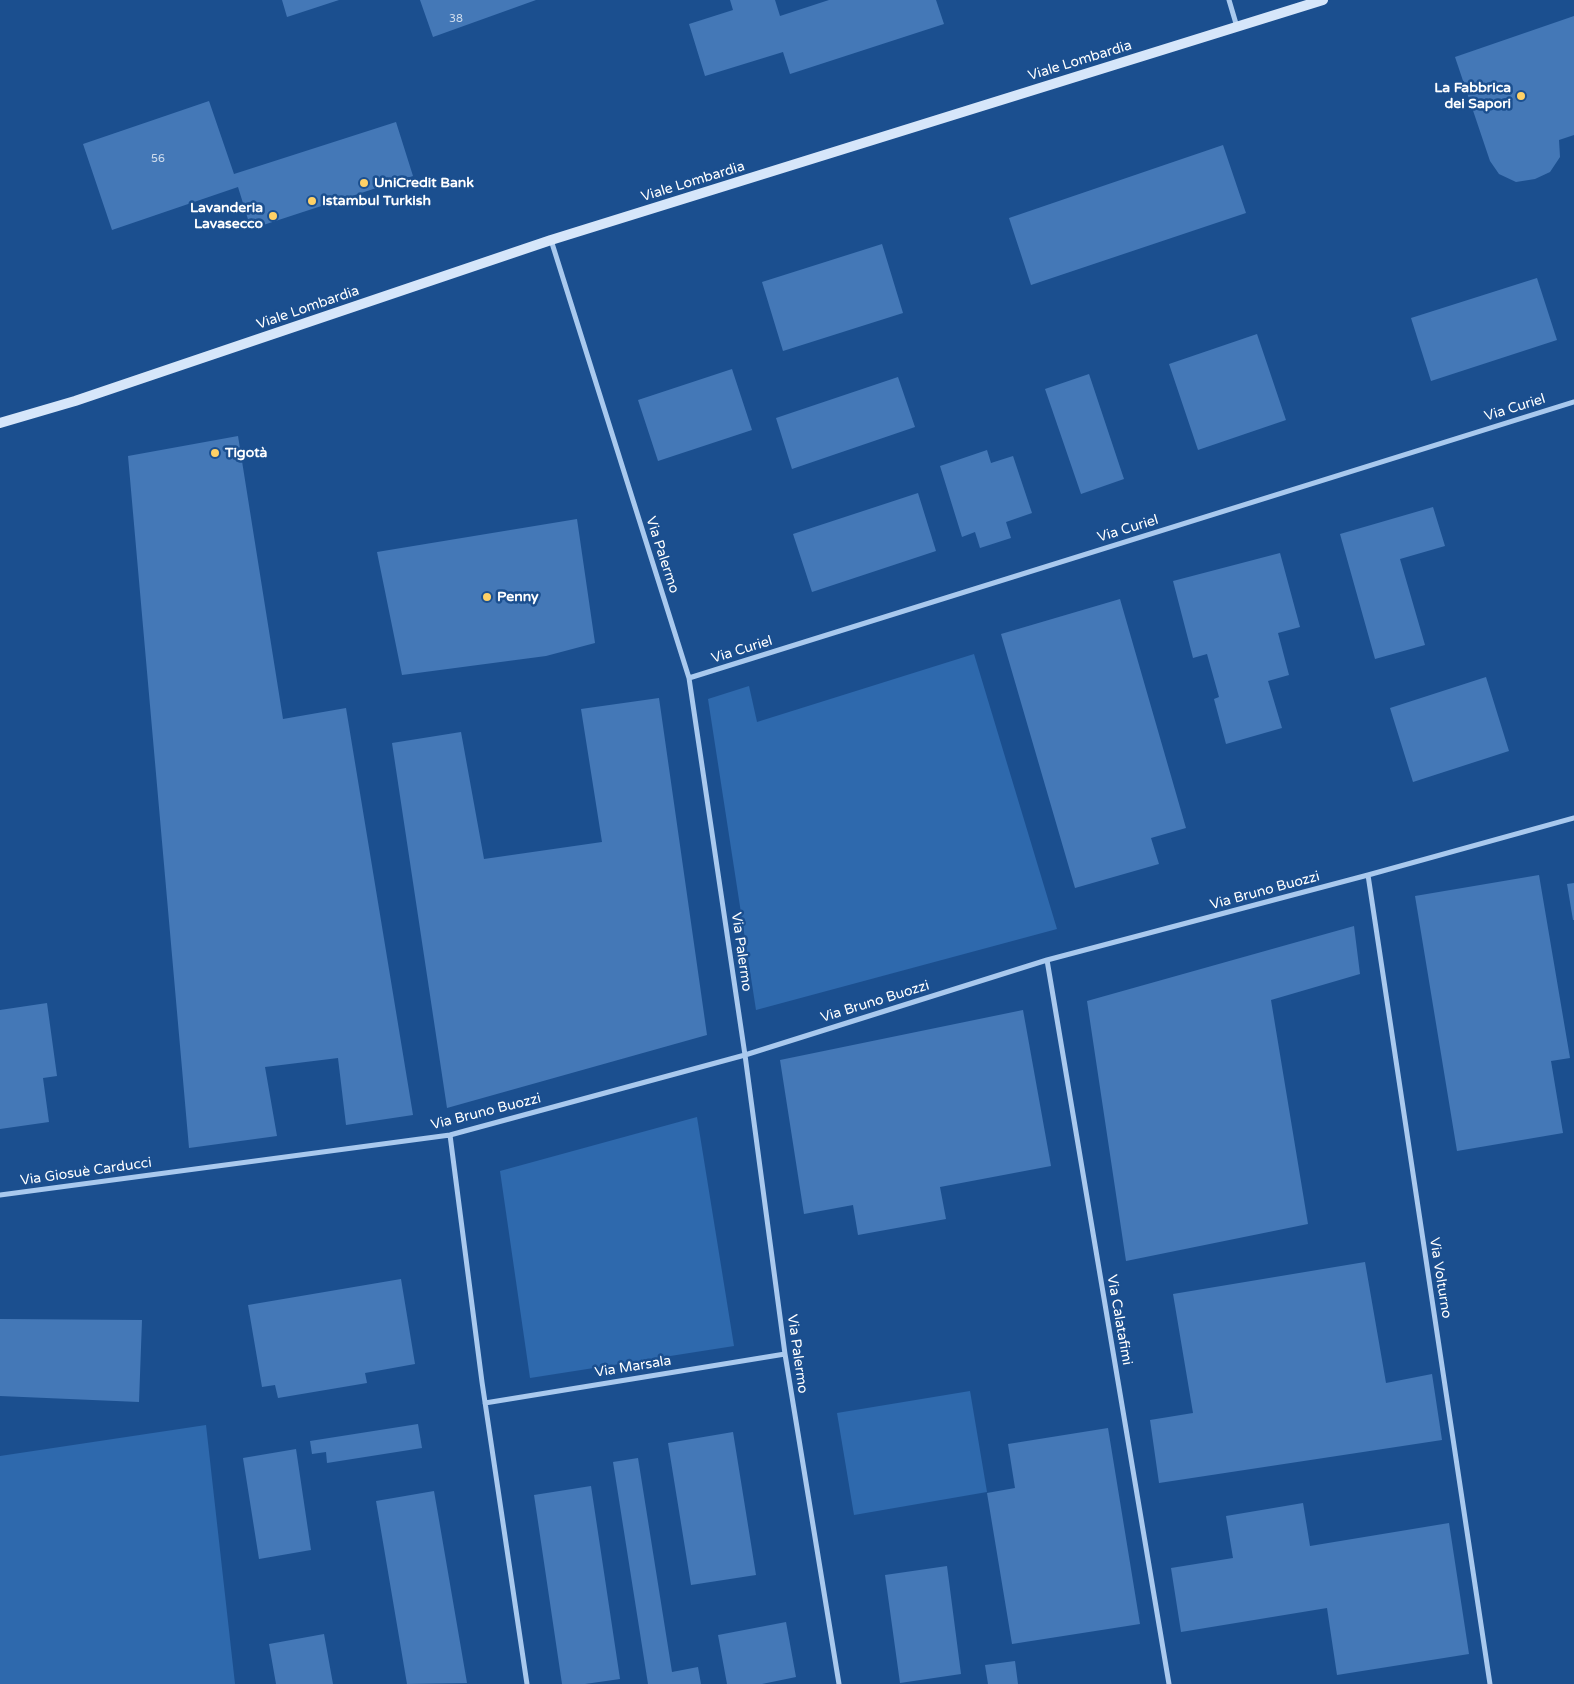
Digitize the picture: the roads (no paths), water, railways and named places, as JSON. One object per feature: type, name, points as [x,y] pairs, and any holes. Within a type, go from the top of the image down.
[{"type":"street","points":[[1229,0],[1237,26]]},
{"type":"street","name":"Viale Lombardia","points":[[0,423],[75,401],[551,240],[1323,0]]},
{"type":"street","name":"Via Palermo","points":[[551,240],[689,678],[745,1055],[785,1354],[840,1684]]},
{"type":"street","name":"Via Curiel","points":[[689,678],[1574,402]]},
{"type":"street","name":"Via Bruno Buozzi","points":[[175,1171],[450,1135],[745,1055],[1047,960],[1574,818]]},
{"type":"street","name":"Via Volturno","points":[[1368,875],[1490,1684]]},
{"type":"street","name":"Via Calatafimi","points":[[1047,960],[1169,1684]]},
{"type":"street","points":[[450,1135],[485,1403],[527,1684]]},
{"type":"street","name":"Via Giosuè Carducci","points":[[0,1195],[175,1171]]},
{"type":"street","name":"Via Marsala","points":[[485,1403],[785,1354]]},
{"type":"place","name":"La Fabbrica dei Sapori","points":[[1521,96]]},
{"type":"place","name":"UniCredit Bank","points":[[364,183]]},
{"type":"place","name":"Istambul Turkish","points":[[312,201]]},
{"type":"place","name":"Lavanderia Lavasecco","points":[[273,216]]},
{"type":"place","name":"Tigotà","points":[[215,453]]},
{"type":"place","name":"Penny","points":[[487,597]]}]
